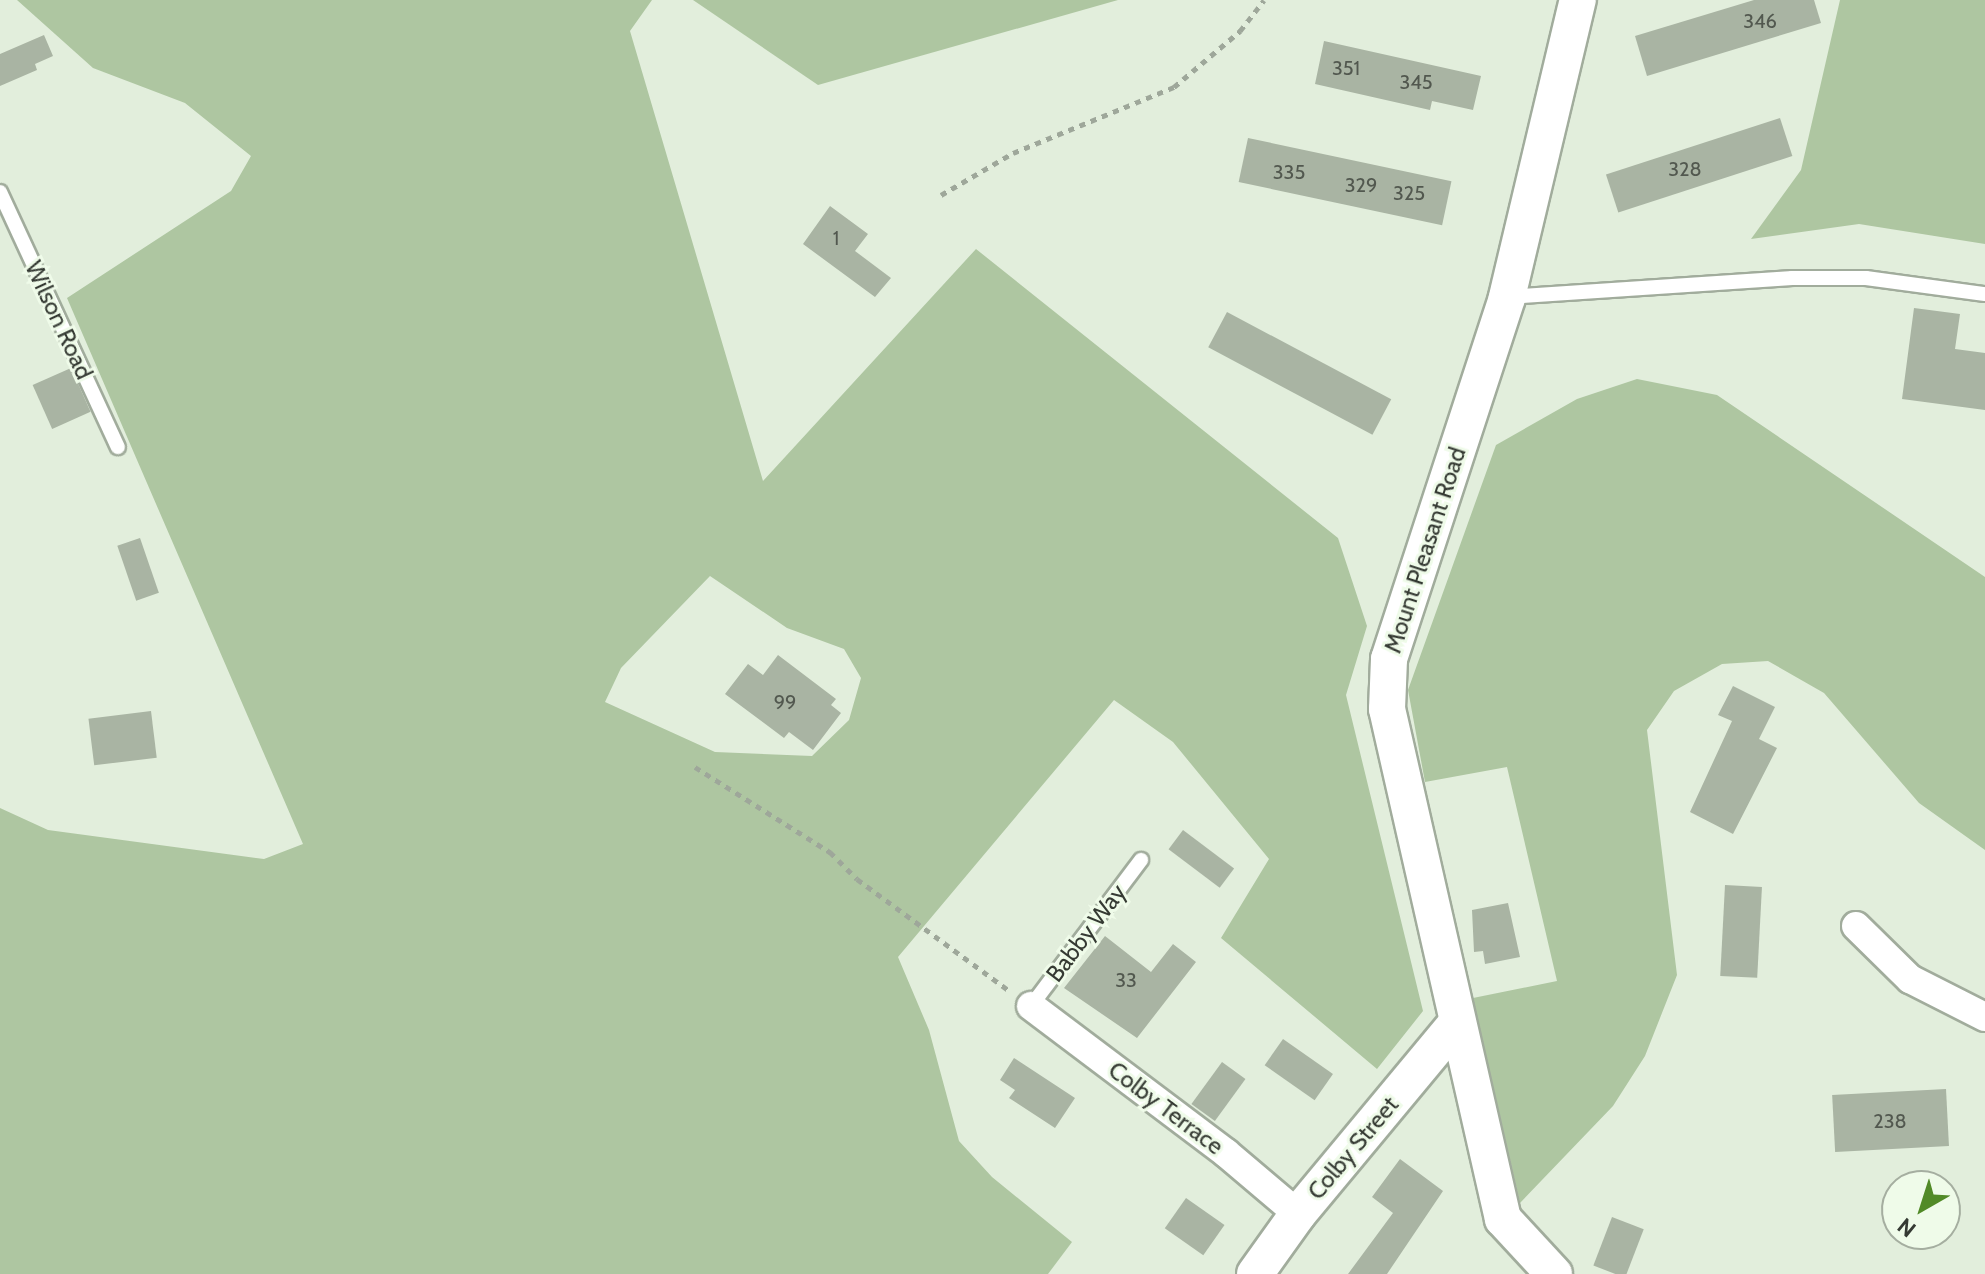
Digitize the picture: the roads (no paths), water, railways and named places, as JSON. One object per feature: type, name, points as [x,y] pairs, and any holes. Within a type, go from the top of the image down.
[{"type":"street","name":"Mount Pleasant Road","points":[[1554,1274],[1503,1219],[1455,1025],[1387,709],[1389,659],[1507,297],[1578,0]]},
{"type":"street","points":[[1856,926],[1910,979],[1985,1017]]},
{"type":"street","name":"Colby Terrace","points":[[1031,1006],[1226,1153],[1298,1214]]},
{"type":"street","name":"Colby Street","points":[[1255,1274],[1298,1214],[1455,1025]]},
{"type":"lane","name":"Wilson Road","points":[[0,192],[118,447]]},
{"type":"lane","points":[[1507,297],[1792,278],[1866,278],[1985,294]]},
{"type":"lane","name":"Babby Way","points":[[1031,1006],[1141,860]]}]
